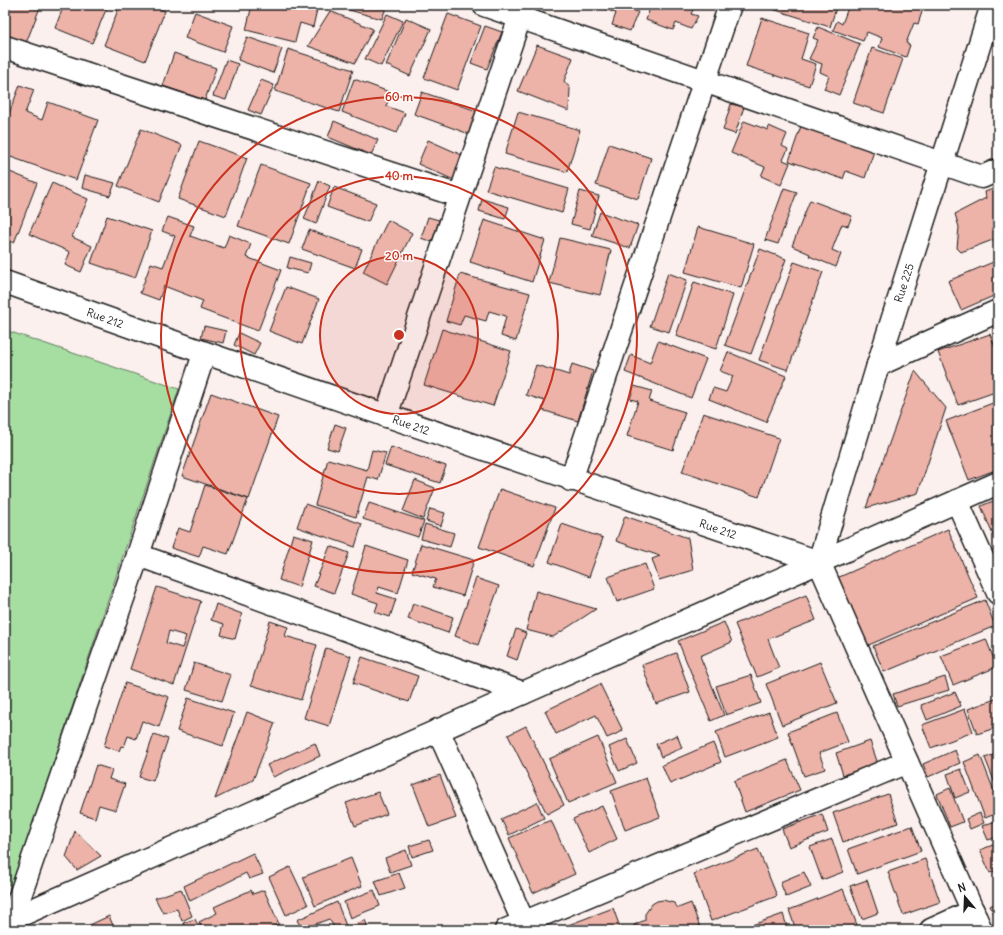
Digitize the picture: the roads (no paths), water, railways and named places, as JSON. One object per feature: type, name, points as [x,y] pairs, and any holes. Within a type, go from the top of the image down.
[{"type":"street","points":[[484,5],[522,11],[705,82],[982,177],[998,170]]},
{"type":"street","points":[[571,480],[730,5]]},
{"type":"street","name":"Rue 225","points":[[819,562],[878,365],[992,5]]},
{"type":"street","points":[[386,416],[522,11]]},
{"type":"street","points":[[5,47],[459,196]]},
{"type":"street","name":"Rue 212","points":[[5,282],[204,354],[571,480],[819,562]]},
{"type":"street","points":[[878,365],[998,311]]},
{"type":"street","points":[[10,922],[138,555],[204,354]]},
{"type":"street","points":[[10,922],[438,730],[998,483]]},
{"type":"street","points":[[957,501],[998,593]]},
{"type":"street","points":[[138,555],[523,693]]},
{"type":"street","points":[[819,562],[977,921],[931,930]]},
{"type":"street","points":[[438,730],[519,928],[907,762]]}]
